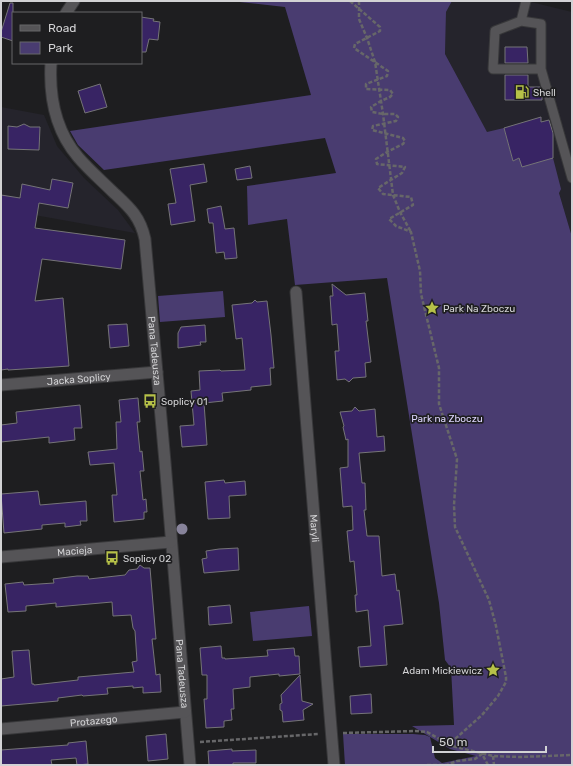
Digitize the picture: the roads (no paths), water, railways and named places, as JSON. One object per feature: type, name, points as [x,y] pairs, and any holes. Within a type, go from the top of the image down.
[{"type":"street","points":[[67,12],[74,1]]},
{"type":"street","name":"Pana Tadeusza","points":[[51,64],[50,74],[52,98],[56,118],[63,134],[79,158],[132,210],[140,222],[145,239],[190,765]]},
{"type":"street","name":"Maryli","points":[[296,292],[334,765]]},
{"type":"street","name":"Jacka Soplicy","points":[[1,385],[157,372]]},
{"type":"street","name":"Macieja","points":[[1,557],[171,542]]},
{"type":"street","name":"Protazego","points":[[1,729],[185,712]]},
{"type":"lane","points":[[520,21],[526,1]]},
{"type":"lane","points":[[541,69],[493,69],[495,31],[520,21],[541,24],[541,69],[572,178]]},
{"type":"place","name":"Shell","points":[[522,92]]},
{"type":"place","name":"Park Na Zboczu","points":[[432,308]]},
{"type":"place","name":"Soplicy 01","points":[[150,401]]},
{"type":"place","name":"Soplicy 02","points":[[112,558]]},
{"type":"place","name":"Adam Mickiewicz","points":[[493,670]]},
{"type":"park label","name":"Park na Zboczu","points":[[447,418]]}]
